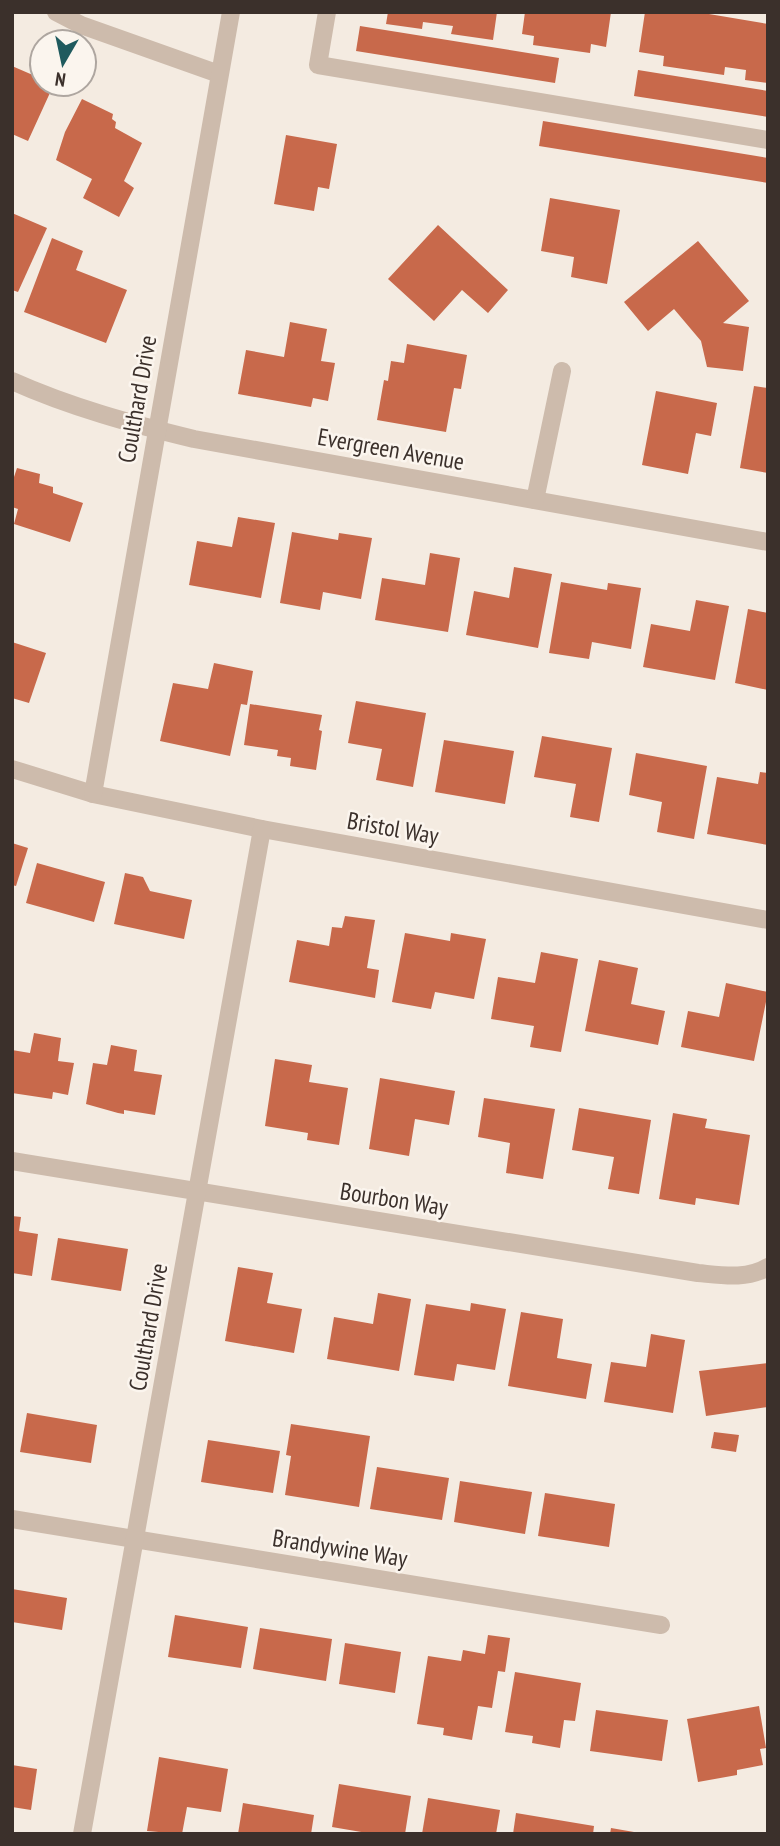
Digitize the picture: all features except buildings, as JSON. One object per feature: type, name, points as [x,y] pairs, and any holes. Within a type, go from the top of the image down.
[{"type":"street","points":[[56,12],[81,25],[219,75]]},
{"type":"street","name":"Coulthard Drive","points":[[93,794],[231,12]]},
{"type":"street","points":[[327,12],[318,65],[768,140]]},
{"type":"street","points":[[535,500],[562,371]]},
{"type":"street","name":"Evergreen Avenue","points":[[12,381],[39,393],[194,439],[768,542]]},
{"type":"street","name":"Bristol Way","points":[[12,769],[93,794],[262,829],[768,920]]},
{"type":"street","name":"Coulthard Drive","points":[[82,1834],[262,829]]},
{"type":"street","name":"Bourbon Way","points":[[12,1161],[698,1273],[755,1274],[768,1267]]},
{"type":"street","name":"Brandywine Way","points":[[12,1520],[661,1625]]}]
